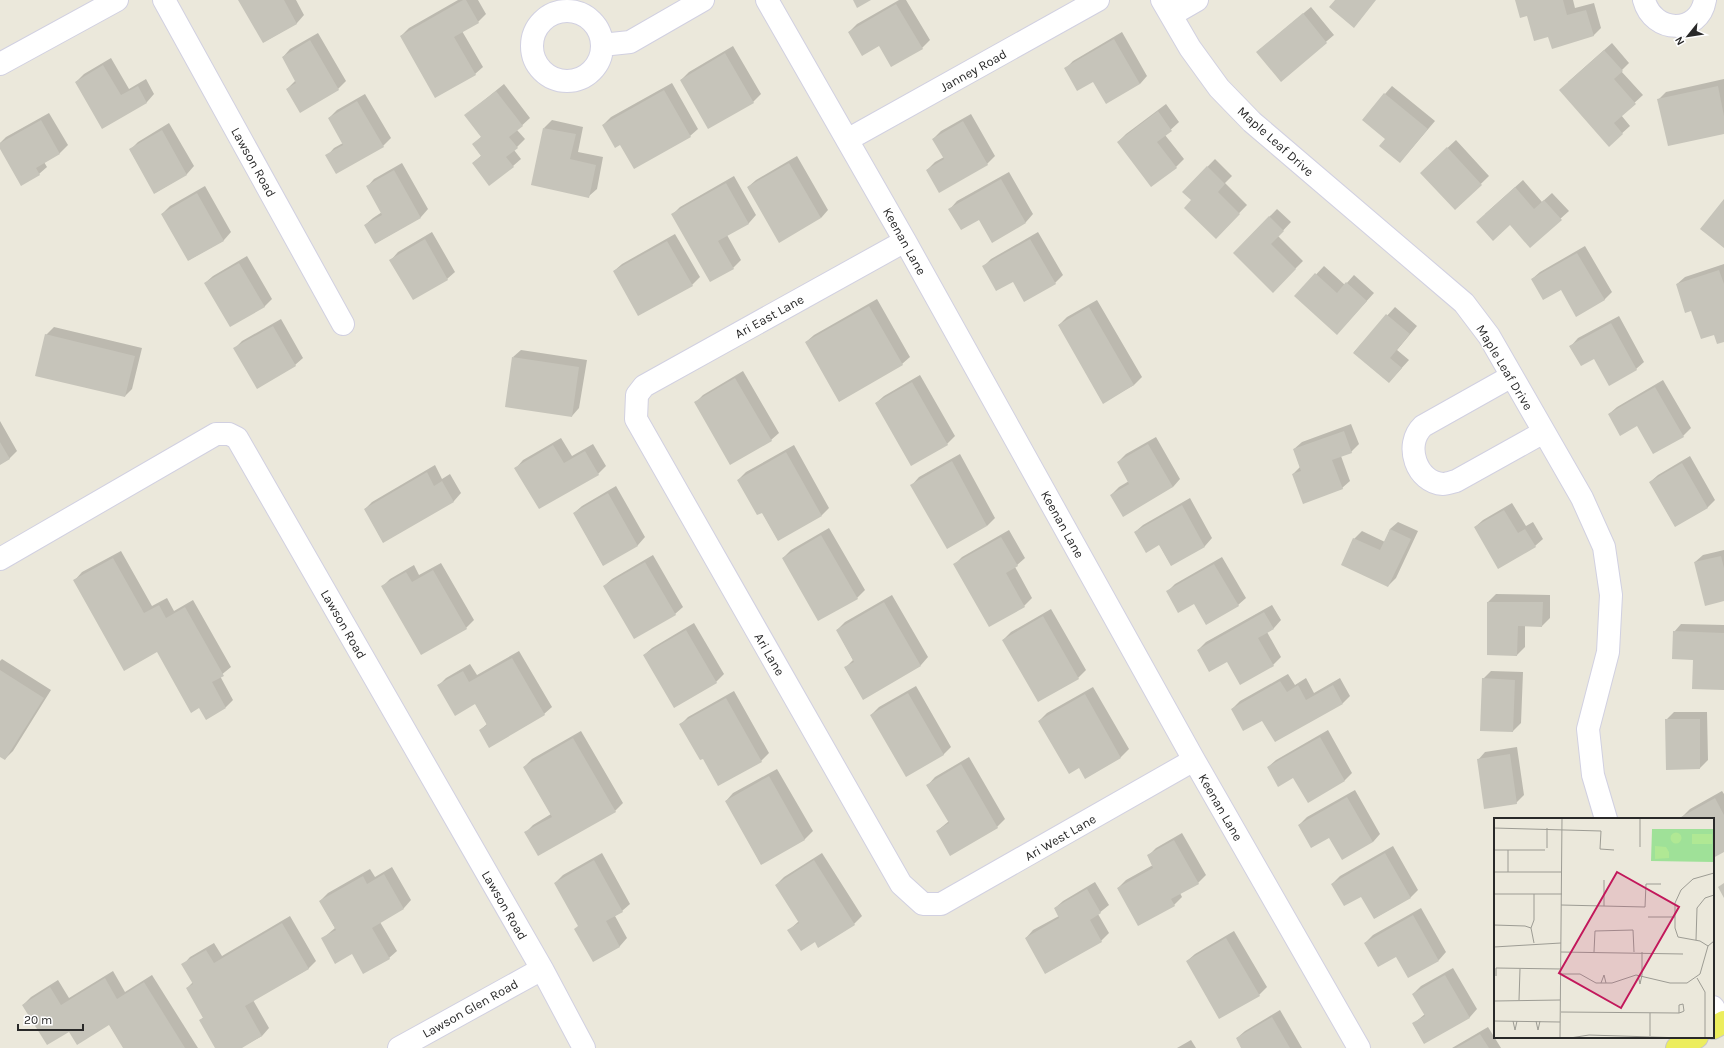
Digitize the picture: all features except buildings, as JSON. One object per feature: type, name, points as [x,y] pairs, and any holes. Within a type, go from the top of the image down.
[{"type":"main road","points":[[1678,1048],[1695,1038]]},
{"type":"street","points":[[0,64],[117,0]]},
{"type":"street","name":"Lawson Road","points":[[164,0],[343,324]]},
{"type":"street","points":[[602,45],[630,42],[703,0]]},
{"type":"street","name":"Keenan Lane","points":[[767,0],[904,241],[1194,760],[1359,1048]]},
{"type":"street","name":"Janney Road","points":[[847,140],[1098,0]]},
{"type":"street","points":[[1166,7],[1197,0]]},
{"type":"street","points":[[1644,0],[1646,8],[1652,17],[1660,23],[1671,26],[1681,26],[1691,21],[1699,14],[1705,0]]},
{"type":"street","name":"Maple Leaf Drive","points":[[1166,7],[1190,48],[1219,88],[1252,122],[1464,303],[1489,336],[1582,498],[1604,547],[1611,595],[1608,652],[1588,730],[1593,775],[1606,818]]},
{"type":"street","name":"Ari East Lane","points":[[637,395],[644,386],[904,241]]},
{"type":"street","points":[[1512,376],[1418,430],[1413,443],[1413,458],[1418,466],[1432,481],[1443,484],[1456,481],[1544,432]]},
{"type":"street","name":"Ari Lane","points":[[637,395],[636,420],[901,884],[923,904]]},
{"type":"street","name":"Lawson Road","points":[[0,559],[216,434],[229,434],[237,438],[542,969],[584,1048]]},
{"type":"street","name":"Ari West Lane","points":[[923,904],[942,904],[1194,760]]},
{"type":"street","name":"Lawson Glen Road","points":[[398,1048],[542,969]]}]
